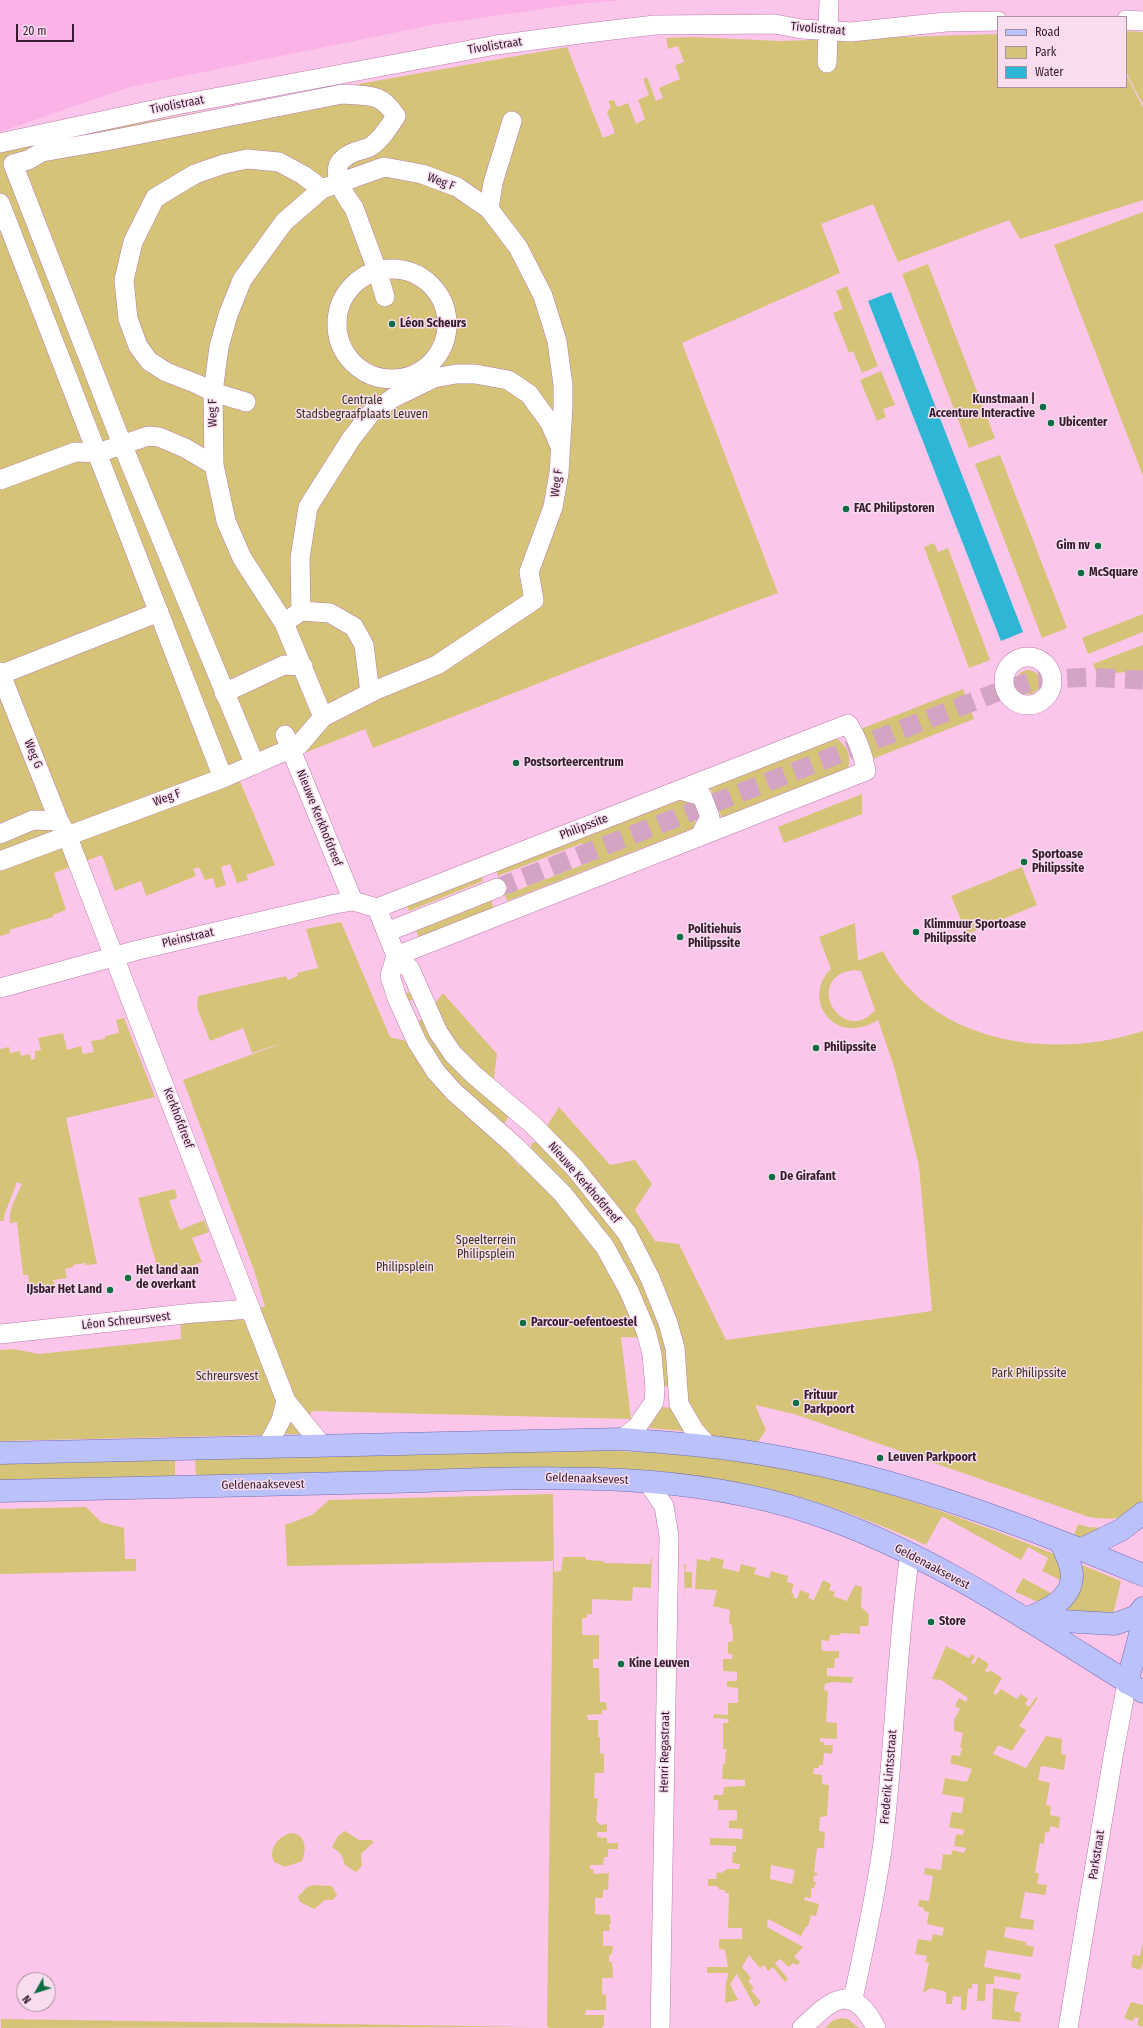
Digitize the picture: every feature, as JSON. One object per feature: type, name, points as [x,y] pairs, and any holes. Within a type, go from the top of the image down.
[{"type":"main road","points":[[0,1453],[267,1447],[321,1444],[622,1439],[708,1446],[780,1457],[886,1481],[1001,1520],[1143,1575]]},
{"type":"main road","name":"Geldenaaksevest","points":[[0,1492],[553,1477],[687,1484],[761,1499],[811,1513],[910,1553],[1025,1619],[1135,1688]]},
{"type":"main road","points":[[1070,1547],[1121,1530],[1143,1514]]},
{"type":"main road","points":[[1025,1619],[1052,1608],[1066,1594],[1070,1586],[1072,1574],[1070,1547]]},
{"type":"main road","points":[[1025,1619],[1115,1624],[1136,1616],[1143,1608]]},
{"type":"main road","points":[[1135,1688],[1143,1623]]},
{"type":"main road","points":[[1135,1688],[1143,1654]]},
{"type":"street","points":[[827,63],[829,0]]},
{"type":"street","points":[[1127,20],[1143,21]]},
{"type":"street","name":"Tivolistraat","points":[[0,143],[164,108],[496,45],[654,25],[775,24],[802,29],[851,32],[946,22],[997,21]]},
{"type":"street","points":[[255,765],[122,444],[13,164],[28,160],[42,152],[106,141],[342,94],[380,98],[389,106],[396,116],[380,138],[369,147],[356,151],[343,158],[338,166],[337,174],[354,208],[377,270],[385,297]]},
{"type":"street","points":[[489,209],[493,183],[512,121]]},
{"type":"street","points":[[246,402],[213,392],[166,372],[149,361],[138,346],[128,319],[124,280],[127,262],[133,242],[155,198],[195,174],[224,164],[246,159],[279,162],[302,175],[322,189]]},
{"type":"street","name":"Weg F","points":[[0,860],[63,828],[223,778],[255,765],[288,742],[298,745],[323,717],[370,693],[437,665],[534,600],[529,572],[554,507],[559,473],[563,385],[557,340],[543,296],[518,247],[489,209],[457,187],[414,173],[384,167],[322,189],[284,222],[242,280],[228,315],[219,347],[213,392],[214,465],[226,521],[242,558],[284,623],[304,666],[323,717]]},
{"type":"street","points":[[0,204],[223,778]]},
{"type":"street","points":[[392,268],[406,270],[419,276],[428,282],[440,296],[444,308],[447,324],[445,338],[440,351],[431,363],[420,372],[408,377],[392,379],[378,377],[364,371],[353,363],[344,351],[339,340],[337,324],[339,309],[344,296],[353,284],[364,276],[377,270],[392,268]]},
{"type":"street","points":[[301,611],[300,558],[308,507],[350,439],[372,413],[393,398],[434,378],[456,374],[475,374],[508,380],[529,394],[550,423],[560,445]]},
{"type":"street","points":[[0,480],[75,452],[98,453],[148,436],[159,437],[185,448],[214,465]]},
{"type":"street","points":[[284,623],[301,611],[330,613],[354,627],[364,645],[370,693]]},
{"type":"street","points":[[0,674],[159,612]]},
{"type":"street","points":[[224,693],[284,665],[304,666]]},
{"type":"street","name":"Weg G","points":[[0,674],[63,828]]},
{"type":"street","name":"Philipssite","points":[[377,908],[848,724],[859,744],[866,771],[700,836]]},
{"type":"street","name":"Nieuwe Kerkhofdreef","points":[[288,742],[352,901]]},
{"type":"street","points":[[396,956],[700,836],[710,817],[702,796],[680,790]]},
{"type":"street","points":[[0,834],[33,820],[63,828]]},
{"type":"street","name":"Kerkhofdreef","points":[[63,828],[286,1401],[321,1444]]},
{"type":"street","points":[[488,865],[506,912]]},
{"type":"street","points":[[387,932],[497,888]]},
{"type":"street","name":"Pleinstraat","points":[[0,988],[114,956],[352,901],[377,908]]},
{"type":"street","name":"Nieuwe Kerkhofdreef","points":[[377,908],[396,956],[410,969],[438,1032],[454,1054],[473,1074],[527,1120],[574,1167],[627,1233],[650,1278],[668,1323],[675,1348],[679,1404],[694,1430],[708,1446]]},
{"type":"street","name":"Nieuwe Kerkhofdreef","points":[[396,956],[390,976],[397,998],[417,1042],[436,1072],[454,1092],[509,1141],[562,1193],[605,1247],[616,1265],[646,1331],[652,1354],[655,1389],[654,1402],[637,1427],[622,1439]]},
{"type":"street","points":[[509,1141],[527,1120]]},
{"type":"street","points":[[570,1204],[591,1188]]},
{"type":"street","name":"Léon Schreursvest","points":[[0,1334],[194,1313],[251,1309]]},
{"type":"street","points":[[267,1447],[281,1420],[286,1401]]},
{"type":"street","name":"Henri Regastraat","points":[[647,1481],[664,1506],[669,1536],[660,2028]]},
{"type":"street","name":"Frederik Lintsstraat","points":[[853,1999],[875,1894],[883,1841],[903,1601],[910,1553]]},
{"type":"street","name":"Parkstraat","points":[[1068,2028],[1113,1756],[1135,1688]]},
{"type":"street","points":[[802,2028],[834,2002],[843,1999],[853,1999],[867,2013],[876,2028]]},
{"type":"shaded area","points":[[0,0],[624,0],[577,4],[437,24],[130,87],[0,132]]},
{"type":"green space","points":[[1127,31],[1143,32],[1143,105],[1127,74]]},
{"type":"green space","name":"Centrale Stadsbegraafplaats Leuven","points":[[997,34],[997,88],[1127,88],[1127,76],[1143,108],[1143,200],[1020,239],[1009,220],[898,262],[873,204],[821,224],[840,273],[682,343],[778,593],[598,660],[373,748],[365,729],[239,779],[275,865],[246,875],[248,880],[237,883],[230,864],[221,867],[226,885],[216,888],[213,878],[205,880],[199,867],[193,869],[196,876],[146,896],[141,881],[115,891],[102,855],[54,873],[66,910],[53,915],[53,917],[9,930],[10,933],[0,936],[0,150],[10,146],[567,47],[603,138],[615,133],[607,112],[611,107],[608,101],[614,100],[617,107],[628,103],[636,124],[645,119],[638,100],[649,95],[643,79],[647,77],[656,101],[663,98],[659,88],[680,79],[675,65],[684,62],[678,46],[668,49],[666,38],[694,37],[780,41]]},
{"type":"green space","points":[[1143,212],[1143,476],[1054,245]]},
{"type":"green space","points":[[928,264],[995,438],[969,448],[902,274]]},
{"type":"green space","points":[[847,286],[878,366],[862,373],[853,351],[849,353],[833,313],[843,309],[836,291]]},
{"type":"green space","points":[[881,371],[895,405],[883,409],[886,417],[877,421],[860,380]]},
{"type":"green space","points":[[1000,455],[1067,628],[1042,638],[975,464]]},
{"type":"green space","points":[[934,543],[938,552],[948,548],[990,660],[969,668],[924,547]]},
{"type":"green space","points":[[1143,614],[1143,632],[1088,654],[1082,638]]},
{"type":"green space","points":[[1143,645],[1143,671],[1097,674],[1093,664]]},
{"type":"green space","points":[[1028,670],[1033,671],[1039,677],[1039,687],[1033,693],[1028,694],[1023,693],[1017,687],[1016,682],[1017,677],[1023,671]]},
{"type":"green space","points":[[963,689],[974,719],[870,760],[858,730]]},
{"type":"green space","points":[[836,738],[848,751],[848,769],[722,818],[710,787]]},
{"type":"green space","points":[[862,794],[862,814],[784,843],[778,827]]},
{"type":"green space","points":[[682,798],[694,811],[694,828],[507,901],[505,895],[590,862],[582,843],[498,876],[496,870]]},
{"type":"green space","points":[[1022,867],[1037,905],[967,934],[951,896]]},
{"type":"green space","points":[[481,874],[483,881],[409,911],[406,904]]},
{"type":"green space","points":[[491,901],[494,908],[419,937],[416,931]]},
{"type":"green space","points":[[341,922],[390,1037],[406,1041],[416,1028],[414,1025],[422,1019],[413,999],[407,1002],[405,993],[411,993],[424,1017],[443,993],[497,1054],[491,1100],[509,1116],[504,1124],[486,1127],[520,1167],[531,1151],[531,1144],[538,1140],[559,1107],[610,1165],[635,1160],[652,1184],[635,1210],[655,1241],[679,1244],[726,1340],[932,1311],[919,1166],[895,1070],[878,1020],[862,1027],[847,1028],[835,1024],[826,1016],[821,1005],[819,993],[823,980],[831,969],[819,937],[855,923],[858,961],[883,951],[904,982],[930,1007],[962,1025],[996,1037],[1033,1043],[1071,1044],[1108,1040],[1143,1031],[1142,1501],[1136,1508],[1118,1518],[1105,1519],[1089,1517],[794,1414],[755,1405],[766,1430],[751,1452],[708,1446],[679,1404],[683,1340],[666,1339],[672,1387],[659,1385],[652,1338],[621,1337],[631,1419],[312,1411],[301,1434],[0,1441],[0,1350],[13,1349],[39,1354],[181,1339],[180,1315],[265,1307],[254,1270],[183,1080],[288,1041],[252,1053],[243,1028],[210,1041],[197,1008],[198,996],[286,976],[288,980],[298,976],[297,973],[318,968],[306,929]],"holes":[[[854,970],[861,971],[875,1010],[863,1019],[851,1021],[840,1016],[833,1007],[829,996],[830,985],[838,975]]]},
{"type":"green space","points":[[124,1018],[155,1097],[66,1118],[97,1264],[86,1265],[85,1263],[73,1265],[73,1267],[65,1269],[67,1278],[53,1280],[55,1285],[30,1288],[28,1275],[23,1275],[17,1222],[10,1223],[10,1213],[22,1184],[17,1182],[4,1216],[4,1221],[0,1221],[0,1049],[9,1047],[10,1053],[20,1051],[21,1056],[30,1054],[31,1060],[35,1059],[35,1051],[41,1050],[38,1038],[63,1033],[67,1050],[81,1046],[83,1054],[94,1052],[91,1041],[105,1039],[105,1036],[119,1033],[116,1020]]},
{"type":"green space","points":[[175,1189],[177,1198],[169,1201],[180,1230],[204,1220],[209,1232],[192,1238],[202,1262],[180,1271],[159,1274],[138,1198]]},
{"type":"green space","points":[[660,1407],[675,1408],[687,1429],[684,1431],[649,1428]]},
{"type":"green space","points":[[577,1450],[670,1454],[732,1460],[794,1470],[883,1492],[998,1532],[1054,1554],[1060,1563],[1062,1581],[1042,1571],[1048,1558],[1028,1547],[1021,1560],[942,1516],[926,1545],[856,1516],[809,1500],[760,1487],[695,1476],[616,1469],[536,1467],[196,1476],[195,1459]]},
{"type":"green space","points":[[175,1459],[175,1477],[0,1481],[0,1464]]},
{"type":"green space","points":[[553,1494],[554,1572],[561,1571],[563,1557],[586,1557],[586,1560],[603,1561],[604,1563],[650,1564],[652,1555],[651,1588],[633,1587],[632,1601],[592,1599],[592,1614],[587,1614],[587,1618],[582,1618],[582,1635],[599,1635],[599,1659],[593,1659],[593,1668],[599,1668],[600,1702],[606,1702],[607,1710],[602,1710],[602,1714],[587,1715],[588,1720],[598,1720],[600,1753],[604,1754],[604,1773],[595,1773],[594,1798],[598,1799],[596,1821],[601,1825],[607,1824],[607,1832],[597,1832],[597,1837],[607,1838],[607,1843],[618,1843],[618,1849],[608,1849],[608,1857],[604,1857],[603,1865],[590,1865],[590,1869],[593,1869],[594,1874],[609,1873],[608,1890],[603,1890],[603,1898],[595,1898],[595,1914],[610,1915],[610,1931],[603,1931],[603,1946],[613,1946],[612,1953],[609,1956],[609,1962],[612,1962],[613,1978],[602,1978],[602,1994],[606,1995],[606,2010],[586,2010],[585,2015],[604,2015],[604,2026],[602,2026],[602,2028],[549,2028],[547,2026],[553,1561],[287,1566],[285,1525],[312,1515],[329,1500]]},
{"type":"green space","points":[[86,1507],[101,1522],[124,1528],[125,1559],[136,1559],[136,1571],[0,1574],[0,1509]]},
{"type":"green space","points":[[1078,1524],[1088,1527],[1104,1528],[1081,1538],[1073,1538]]},
{"type":"green space","points":[[711,1557],[724,1560],[722,1568],[739,1572],[741,1564],[756,1568],[754,1574],[769,1578],[771,1571],[788,1576],[787,1582],[794,1584],[791,1593],[794,1594],[793,1597],[797,1599],[800,1590],[810,1594],[808,1598],[814,1600],[823,1580],[831,1584],[829,1590],[835,1592],[833,1596],[847,1601],[855,1585],[862,1587],[861,1607],[869,1614],[868,1626],[860,1626],[860,1634],[840,1633],[840,1635],[830,1635],[829,1641],[821,1640],[822,1651],[839,1651],[839,1658],[835,1658],[834,1668],[827,1668],[827,1676],[853,1677],[852,1683],[832,1682],[825,1684],[824,1689],[828,1692],[826,1722],[837,1723],[837,1739],[820,1738],[820,1742],[824,1742],[824,1745],[833,1745],[832,1754],[824,1753],[823,1765],[819,1765],[819,1768],[814,1768],[813,1774],[822,1775],[822,1784],[829,1785],[827,1816],[820,1817],[819,1831],[825,1832],[824,1848],[817,1848],[814,1872],[817,1873],[817,1876],[814,1875],[813,1881],[816,1882],[814,1888],[811,1888],[811,1898],[805,1897],[804,1900],[819,1904],[816,1916],[811,1915],[808,1927],[806,1926],[801,1936],[768,1919],[767,1927],[803,1947],[794,1957],[800,1962],[797,1965],[793,1963],[789,1967],[780,1959],[775,1963],[788,1979],[785,1982],[773,1967],[768,1971],[764,1965],[760,1968],[749,1955],[742,1967],[751,1978],[748,1981],[754,1988],[751,1990],[761,2002],[755,2007],[737,1974],[730,1984],[738,2000],[725,2003],[728,1973],[707,1973],[707,1967],[728,1967],[725,1950],[719,1949],[719,1939],[742,1939],[742,1928],[728,1928],[729,1893],[725,1893],[725,1890],[720,1890],[717,1886],[708,1886],[708,1879],[716,1879],[717,1872],[721,1873],[727,1869],[739,1869],[740,1864],[732,1863],[733,1852],[736,1852],[736,1846],[710,1845],[710,1838],[742,1839],[743,1829],[729,1828],[729,1821],[737,1820],[737,1810],[718,1810],[718,1800],[713,1800],[714,1795],[723,1795],[724,1787],[745,1786],[745,1780],[722,1779],[726,1749],[723,1749],[723,1723],[728,1723],[729,1719],[713,1718],[714,1714],[728,1715],[728,1703],[738,1703],[738,1688],[727,1687],[727,1681],[737,1681],[737,1672],[723,1671],[723,1659],[732,1659],[733,1655],[728,1653],[728,1642],[732,1642],[733,1640],[732,1625],[729,1624],[730,1610],[713,1606],[717,1590],[695,1589],[697,1559],[710,1561]],"holes":[[[771,1865],[795,1870],[792,1884],[770,1879]]]},
{"type":"green space","points":[[1077,1563],[1121,1581],[1113,1614],[1064,1611]]},
{"type":"green space","points":[[684,1564],[686,1564],[685,1572],[692,1572],[692,1588],[685,1588],[685,1605]]},
{"type":"green space","points":[[1023,1578],[1052,1595],[1038,1602],[1015,1592]]},
{"type":"green space","points":[[946,1646],[969,1658],[972,1654],[975,1656],[971,1663],[974,1664],[978,1657],[989,1664],[985,1671],[988,1673],[990,1670],[1002,1678],[993,1693],[996,1695],[1001,1689],[1017,1699],[1021,1694],[1028,1699],[1025,1704],[1029,1707],[1036,1697],[1038,1698],[1019,1726],[1026,1730],[1012,1751],[998,1745],[993,1754],[1026,1768],[1046,1736],[1062,1739],[1061,1754],[1066,1755],[1064,1770],[1041,1766],[1038,1780],[1050,1783],[1046,1805],[1051,1806],[1050,1815],[1060,1817],[1059,1828],[1050,1826],[1049,1833],[1045,1832],[1044,1844],[1040,1843],[1035,1873],[1039,1873],[1037,1884],[1047,1885],[1045,1895],[1025,1892],[1020,1918],[1034,1920],[1033,1930],[1006,1927],[1004,1937],[1026,1942],[1026,1945],[1034,1947],[1032,1957],[987,1950],[984,1967],[1021,1974],[1020,1980],[994,1976],[994,1984],[986,1984],[985,2001],[977,2001],[978,1984],[972,1984],[972,1988],[968,1989],[966,2010],[961,2010],[961,1997],[953,1996],[952,2004],[946,2004],[946,1992],[931,1988],[923,1993],[929,1963],[925,1962],[927,1956],[915,1954],[918,1939],[931,1941],[933,1934],[942,1936],[944,1928],[927,1924],[929,1912],[924,1911],[924,1908],[918,1906],[919,1900],[929,1901],[933,1876],[924,1874],[925,1868],[941,1870],[943,1854],[951,1855],[953,1850],[964,1853],[966,1848],[954,1846],[956,1834],[963,1835],[964,1830],[949,1827],[952,1812],[962,1813],[964,1798],[942,1794],[945,1778],[967,1782],[972,1769],[950,1763],[952,1755],[960,1756],[962,1748],[960,1747],[963,1733],[954,1731],[954,1720],[960,1709],[955,1706],[959,1698],[966,1702],[968,1698],[941,1680],[932,1679]]},
{"type":"green space","points":[[345,1831],[359,1840],[371,1840],[374,1842],[361,1854],[362,1866],[356,1872],[345,1865],[341,1854],[332,1847],[338,1836]]},
{"type":"green space","points":[[290,1833],[299,1836],[302,1839],[305,1847],[304,1857],[302,1861],[285,1867],[274,1862],[272,1853],[275,1844],[285,1835]]},
{"type":"green space","points":[[313,1885],[332,1886],[337,1895],[333,1900],[325,1900],[314,1909],[300,1902],[298,1897],[306,1888]]},
{"type":"green space","points":[[1143,1942],[1143,1963],[1140,1970],[1131,1967],[1133,1955],[1140,1956]]},
{"type":"green space","points":[[993,1988],[1021,1993],[1017,1994],[1014,2011],[1021,2013],[1020,2022],[992,2019]]},
{"type":"green space","points":[[1131,2002],[1143,2005],[1143,2027],[1137,2025],[1139,2018],[1135,2017],[1133,2021],[1124,2018]]},
{"type":"green space","points":[[841,2018],[848,2019],[859,2028],[825,2028],[832,2021]]},
{"type":"green space","points":[[1,2019],[539,2027],[1,2028]]},
{"type":"water","points":[[891,292],[1023,632],[1001,641],[868,301]]},
{"type":"tunnel","points":[[497,888],[995,693],[1036,680],[1089,677],[1143,680]]},
{"type":"place","name":"Léon Scheurs","points":[[392,324]]},
{"type":"place","name":"Kunstmaan | Accenture Interactive","points":[[1043,407]]},
{"type":"place","name":"Ubicenter","points":[[1051,423]]},
{"type":"place","name":"FAC Philipstoren","points":[[846,509]]},
{"type":"place","name":"Gim nv","points":[[1098,546]]},
{"type":"place","name":"McSquare","points":[[1081,573]]},
{"type":"place","name":"Postsorteercentrum","points":[[516,763]]},
{"type":"place","name":"Sportoase Philipssite","points":[[1024,862]]},
{"type":"place","name":"Klimmuur Sportoase Philipssite","points":[[916,932]]},
{"type":"place","name":"Politiehuis Philipssite","points":[[680,937]]},
{"type":"place","name":"Philipssite","points":[[816,1048]]},
{"type":"place","name":"De Girafant","points":[[772,1177]]},
{"type":"place","name":"Het land aan de overkant","points":[[128,1278]]},
{"type":"place","name":"IJsbar Het Land","points":[[110,1290]]},
{"type":"place","name":"Parcour-oefentoestel","points":[[523,1323]]},
{"type":"place","name":"Frituur Parkpoort","points":[[796,1403]]},
{"type":"place","name":"Leuven Parkpoort","points":[[880,1458]]},
{"type":"place","name":"Store","points":[[931,1622]]},
{"type":"place","name":"Kine Leuven","points":[[621,1664]]},
{"type":"park label","name":"Speelterrein Philipsplein","points":[[486,1248]]},
{"type":"park label","name":"Philipsplein","points":[[405,1268]]},
{"type":"park label","name":"Park Philipssite","points":[[1029,1374]]},
{"type":"park label","name":"Schreursvest","points":[[227,1377]]}]
